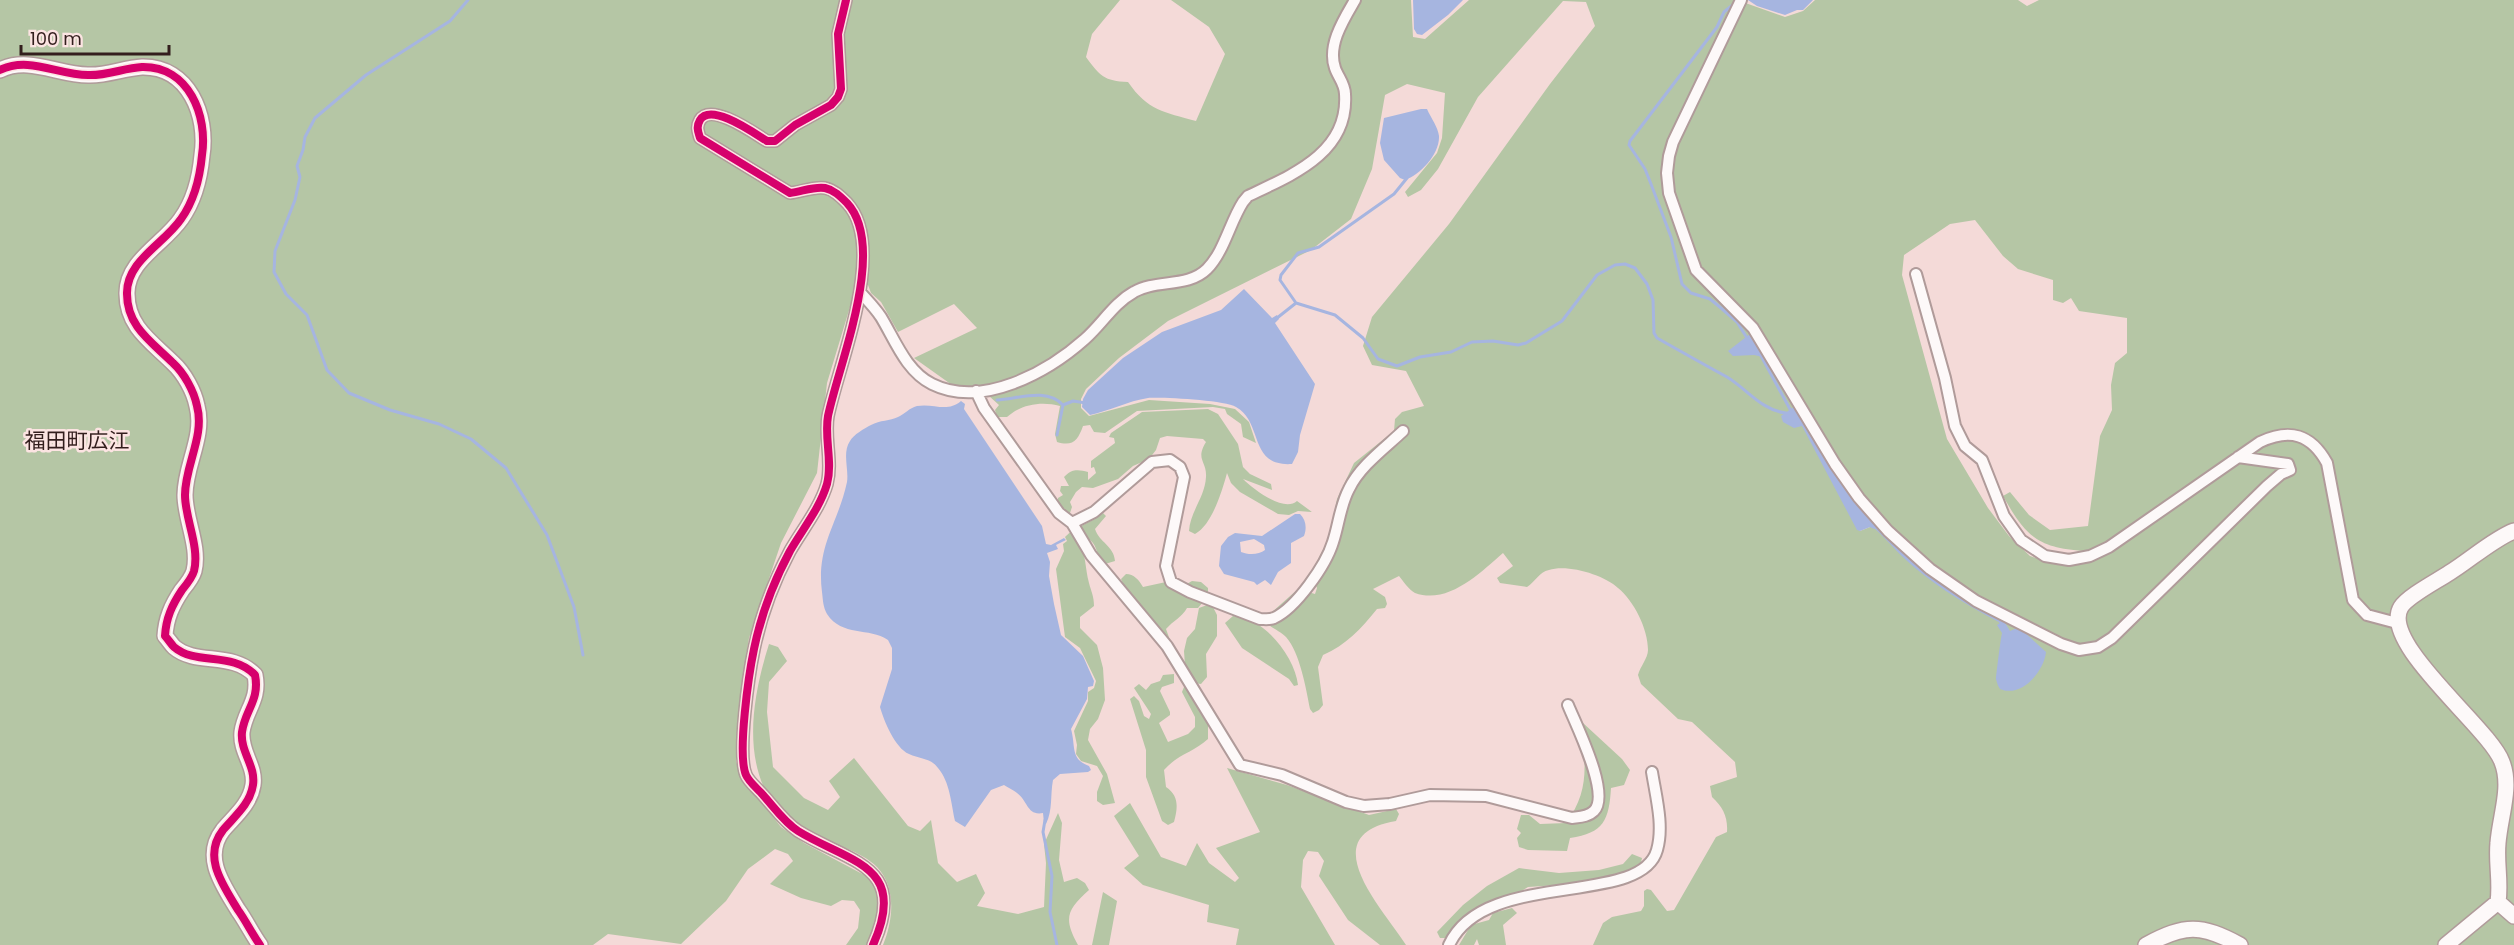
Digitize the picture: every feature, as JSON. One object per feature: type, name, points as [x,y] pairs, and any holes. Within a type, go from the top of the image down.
[{"type":"street","points":[[846,0],[838,34],[841,89],[831,105],[795,125],[775,141],[767,141],[720,115],[711,113],[699,121],[697,130],[700,138],[790,194],[819,187],[835,191],[858,219],[863,238],[860,292],[827,418],[827,483],[778,576],[754,647],[747,689],[743,754],[746,776],[788,823],[797,831],[858,861],[876,875],[884,898],[884,910],[873,945]]},
{"type":"street","points":[[860,292],[879,314],[907,362],[931,384],[949,391],[976,391],[1006,385],[1041,372],[1085,339],[1125,297],[1138,290],[1201,275],[1214,259],[1243,201],[1248,196],[1315,161],[1327,149],[1334,137],[1345,102],[1343,82],[1335,68],[1334,44],[1355,0]]},
{"type":"street","points":[[1741,0],[1673,142],[1667,173],[1673,210],[1696,270],[1753,328],[1835,464],[1859,498],[1888,531],[1930,569],[1976,601],[2061,644],[2079,650],[2098,647],[2112,638],[2267,486],[2281,474],[2290,470],[2288,464],[2238,458]]},
{"type":"street","points":[[0,70],[15,64],[32,64],[65,73],[90,76],[145,67],[164,71],[180,80],[185,86],[201,116],[203,154],[194,193],[180,222],[142,260],[130,277],[127,293],[128,307],[136,327],[149,342],[175,364],[191,389],[198,406],[199,421],[195,451],[185,492],[187,517],[196,561],[194,574],[174,602],[166,620],[165,636],[176,648],[194,655],[229,660],[247,666],[255,675],[256,697],[246,717],[242,743],[245,757],[253,769],[253,786],[244,807],[216,842],[214,862],[226,890],[260,945]]},
{"type":"street","points":[[1916,274],[1946,378],[1955,426],[1965,446],[1982,460],[2004,516],[2021,540],[2045,556],[2069,560],[2090,556],[2109,547],[2260,442],[2273,436],[2287,434],[2299,436],[2311,442],[2327,463],[2353,600],[2367,615],[2397,623]]},
{"type":"street","points":[[976,391],[984,408],[1059,513],[1072,523],[1091,555],[1167,645],[1240,765],[1282,775],[1346,802],[1364,806],[1390,804],[1430,795],[1486,796],[1572,818],[1585,817],[1594,812],[1599,803],[1599,792],[1588,754],[1568,705]]},
{"type":"street","points":[[1072,523],[1095,512],[1152,462],[1170,460],[1180,467],[1184,477],[1166,566],[1171,582],[1190,592],[1260,619],[1271,620],[1284,612],[1308,586],[1324,563],[1333,543],[1340,510],[1350,487],[1362,471],[1403,431]]},
{"type":"street","points":[[2446,945],[2498,902],[2500,876],[2498,845],[2505,800],[2505,771],[2502,759],[2495,748],[2416,656],[2397,623],[2399,611],[2406,602],[2514,531]]},
{"type":"street","points":[[1449,945],[1455,932],[1467,920],[1481,911],[1504,902],[1522,896],[1622,879],[1640,873],[1657,853],[1659,842],[1652,772]]},
{"type":"street","points":[[2498,902],[2514,916]]},
{"type":"street","points":[[2146,945],[2177,930],[2189,928],[2209,932],[2240,945]]},
{"type":"green space","points":[[0,0],[1120,0],[1092,34],[1086,57],[1095,69],[1108,79],[1128,82],[1135,92],[1150,105],[1196,121],[1225,54],[1209,27],[1171,0],[1411,0],[1413,37],[1425,39],[1469,0],[1737,0],[1785,17],[1803,11],[1815,0],[2018,0],[2027,6],[2039,0],[2514,0],[2514,945],[1593,945],[1603,923],[1612,917],[1641,911],[1644,906],[1644,891],[1647,889],[1651,890],[1667,911],[1674,910],[1716,837],[1727,832],[1724,813],[1712,797],[1710,786],[1737,777],[1735,762],[1692,722],[1678,719],[1641,684],[1638,675],[1647,656],[1646,633],[1635,608],[1618,588],[1595,575],[1566,568],[1546,571],[1527,587],[1500,583],[1497,578],[1513,566],[1503,553],[1474,578],[1439,595],[1427,596],[1415,593],[1399,576],[1373,589],[1385,597],[1387,604],[1385,608],[1377,609],[1346,641],[1323,655],[1318,667],[1323,705],[1313,713],[1295,652],[1286,637],[1270,626],[1271,613],[1298,589],[1315,594],[1317,588],[1311,573],[1330,536],[1337,499],[1354,463],[1394,431],[1395,419],[1402,412],[1424,406],[1406,371],[1372,365],[1363,346],[1372,317],[1449,224],[1595,26],[1586,2],[1563,1],[1478,97],[1438,169],[1421,190],[1408,197],[1405,192],[1437,153],[1442,138],[1445,93],[1407,84],[1385,95],[1372,169],[1351,219],[1311,250],[1168,321],[1119,358],[1086,389],[1081,399],[1081,408],[1089,416],[1149,400],[1210,404],[1235,409],[1249,422],[1256,443],[1243,437],[1241,424],[1227,414],[1225,409],[1213,407],[1137,411],[1105,433],[1094,432],[1090,425],[1083,426],[1079,435],[1071,443],[1057,442],[1055,434],[1060,406],[1046,404],[1025,406],[1007,417],[997,417],[995,410],[999,405],[989,396],[967,386],[952,385],[914,358],[977,328],[954,304],[898,332],[881,302],[871,293],[868,285],[859,284],[827,383],[817,473],[781,543],[749,638],[742,681],[736,761],[741,776],[781,827],[804,843],[868,877],[877,891],[879,911],[867,945],[846,945],[858,928],[860,910],[854,901],[842,900],[831,906],[801,898],[770,884],[793,861],[788,854],[775,849],[748,869],[726,901],[681,944],[608,934],[593,945],[0,945]],"holes":[[[1975,220],[2003,256],[2018,269],[2053,280],[2053,300],[2063,303],[2071,298],[2079,311],[2127,318],[2127,353],[2115,363],[2111,385],[2112,410],[2100,436],[2088,526],[2050,530],[2029,515],[2010,492],[2003,496],[2019,521],[2035,538],[2056,547],[2085,551],[2087,562],[2058,565],[2030,556],[2009,536],[1988,508],[1947,439],[1902,275],[1904,255],[1950,224]],[[1802,425],[1868,516],[1870,527],[1860,531]]]},
{"type":"green space","points":[[1208,409],[1218,414],[1238,444],[1243,467],[1250,474],[1271,484],[1272,490],[1243,479],[1277,502],[1291,504],[1297,501],[1312,512],[1298,511],[1289,515],[1278,514],[1240,492],[1231,483],[1227,473],[1216,507],[1206,523],[1195,534],[1189,531],[1205,484],[1206,472],[1201,457],[1206,442],[1203,439],[1167,436],[1160,438],[1156,450],[1149,459],[1133,466],[1118,479],[1093,488],[1082,487],[1070,502],[1072,507],[1070,513],[1065,514],[1058,505],[1058,498],[1063,495],[1060,491],[1061,486],[1069,486],[1064,477],[1072,471],[1081,470],[1088,472],[1088,480],[1096,473],[1094,467],[1091,468],[1091,461],[1115,443],[1114,438],[1109,437],[1111,433],[1142,412]]},
{"type":"green space","points":[[1103,513],[1106,516],[1095,529],[1112,552],[1115,561],[1105,564],[1090,540],[1079,540],[1094,606],[1080,617],[1080,628],[1097,645],[1103,668],[1105,700],[1098,719],[1090,729],[1088,740],[1107,774],[1115,803],[1103,805],[1097,801],[1097,792],[1103,776],[1097,766],[1081,761],[1076,754],[1074,731],[1088,701],[1088,692],[1094,688],[1096,681],[1080,648],[1065,637],[1056,569],[1064,551],[1063,544],[1067,541],[1065,537]]},
{"type":"green space","points":[[1126,574],[1136,578],[1143,587],[1166,582],[1185,585],[1192,581],[1201,582],[1208,588],[1208,596],[1198,608],[1187,608],[1166,629],[1171,643],[1164,638],[1124,586],[1121,579]]},
{"type":"green space","points":[[1207,605],[1213,607],[1217,615],[1217,636],[1206,654],[1207,677],[1201,684],[1194,683],[1185,666],[1184,651],[1187,638],[1195,629],[1199,608]]},
{"type":"green space","points":[[1233,616],[1255,623],[1276,640],[1291,662],[1298,685],[1294,686],[1289,679],[1242,648],[1225,623]]},
{"type":"green space","points":[[769,644],[778,647],[787,661],[769,682],[767,712],[773,767],[804,798],[828,810],[840,797],[829,781],[854,758],[908,826],[920,831],[931,820],[938,863],[957,882],[976,874],[985,893],[977,906],[1018,914],[1044,907],[1046,863],[1044,844],[1058,813],[1062,823],[1059,860],[1064,882],[1077,878],[1085,883],[1089,890],[1076,903],[1070,915],[1070,928],[1078,945],[883,945],[889,926],[891,905],[888,885],[883,875],[863,856],[812,833],[799,824],[773,803],[761,781],[753,742],[753,722],[759,682]]},
{"type":"green space","points":[[1174,674],[1174,683],[1162,687],[1160,691],[1170,712],[1170,715],[1159,723],[1168,742],[1188,734],[1195,727],[1195,717],[1182,692],[1184,687],[1188,686],[1208,721],[1208,739],[1175,760],[1164,770],[1166,787],[1173,794],[1176,802],[1174,822],[1168,825],[1162,821],[1146,777],[1146,750],[1130,699],[1134,696],[1139,701],[1144,716],[1149,719],[1151,714],[1134,688],[1139,684],[1146,690],[1151,684],[1160,681],[1163,675]]},
{"type":"green space","points":[[1583,723],[1622,759],[1630,770],[1624,785],[1611,788],[1609,809],[1602,823],[1590,833],[1570,838],[1567,851],[1528,850],[1519,847],[1517,838],[1521,833],[1517,829],[1521,815],[1529,815],[1540,824],[1566,823],[1574,811],[1583,788],[1585,764],[1580,724]]},
{"type":"green space","points":[[1227,768],[1287,785],[1369,815],[1396,809],[1399,814],[1396,821],[1371,829],[1359,841],[1356,857],[1360,874],[1370,893],[1406,945],[1380,945],[1348,920],[1319,876],[1324,861],[1318,852],[1308,851],[1303,860],[1301,887],[1335,945],[1236,945],[1239,929],[1207,922],[1209,905],[1143,885],[1124,868],[1139,856],[1114,816],[1130,803],[1161,857],[1186,866],[1197,843],[1209,863],[1235,882],[1239,878],[1216,848],[1260,832]]},
{"type":"green space","points":[[1632,854],[1642,858],[1641,863],[1628,871],[1587,883],[1528,887],[1518,893],[1493,900],[1470,913],[1447,938],[1440,938],[1437,932],[1463,905],[1487,886],[1519,868],[1559,873],[1599,870],[1623,864]]},
{"type":"green space","points":[[1103,892],[1117,901],[1109,945],[1092,945]]},
{"type":"green space","points":[[1512,908],[1517,913],[1503,925],[1506,945],[1479,945],[1477,939],[1474,945],[1459,945],[1471,925],[1489,920],[1493,913]]},
{"type":"water","points":[[1413,0],[1463,0],[1422,35],[1417,34],[1414,29]]},
{"type":"water","points":[[1748,0],[1813,0],[1803,10],[1785,15],[1757,6]]},
{"type":"water","points":[[1427,109],[1434,122],[1439,136],[1438,143],[1433,157],[1423,169],[1405,180],[1400,178],[1384,160],[1380,143],[1384,118]]},
{"type":"water","points":[[1244,289],[1272,318],[1277,315],[1279,319],[1275,323],[1315,384],[1300,435],[1298,452],[1292,464],[1278,463],[1269,459],[1262,452],[1245,414],[1236,407],[1219,402],[1148,398],[1090,415],[1082,407],[1088,390],[1123,358],[1162,332],[1221,310]]},
{"type":"water","points":[[1750,334],[1763,353],[1763,357],[1733,356],[1728,351]]},
{"type":"water","points":[[961,401],[965,404],[964,409],[1042,526],[1046,544],[1051,545],[1064,538],[1066,540],[1056,545],[1058,549],[1047,553],[1050,562],[1049,576],[1061,635],[1083,656],[1094,681],[1093,686],[1088,687],[1087,699],[1071,729],[1076,756],[1091,770],[1060,774],[1053,780],[1046,824],[1043,813],[1031,810],[1021,796],[1004,785],[991,790],[965,827],[955,821],[942,774],[932,762],[904,751],[891,734],[884,719],[880,707],[892,669],[892,648],[888,640],[881,636],[840,626],[827,614],[823,603],[822,561],[847,482],[846,451],[852,439],[871,425],[898,417],[914,407],[951,406]]},
{"type":"water","points":[[1795,406],[1847,490],[1877,527],[1874,529],[1870,527],[1857,530],[1802,426],[1794,428],[1783,422],[1781,416]]},
{"type":"water","points":[[1295,514],[1300,514],[1305,521],[1304,536],[1291,543],[1291,563],[1278,572],[1271,585],[1265,580],[1257,585],[1254,582],[1224,574],[1219,566],[1221,546],[1228,537],[1235,533],[1262,536]],"holes":[[[1254,539],[1264,545],[1263,552],[1247,554],[1241,552],[1240,542]]]},
{"type":"water","points":[[2004,621],[2010,631],[2017,628],[2022,630],[2046,652],[2036,675],[2023,687],[2008,691],[2000,689],[1996,679],[2002,633],[1997,625]]},
{"type":"waterway","points":[[468,0],[450,21],[366,75],[315,118],[305,137],[297,166],[300,177],[295,200],[275,251],[274,272],[286,294],[307,315],[327,370],[349,393],[390,410],[439,424],[471,439],[506,468],[547,535],[574,607],[583,655]]},
{"type":"waterway","points":[[1735,3],[1724,12],[1717,27],[1629,145],[1645,169],[1651,184],[1671,237],[1682,284],[1691,293],[1710,299],[1721,308],[1737,322],[1747,338]]},
{"type":"waterway","points":[[1407,178],[1394,194],[1319,247],[1298,253],[1281,275],[1280,280],[1296,303],[1335,315],[1363,338],[1378,359],[1397,366],[1420,357],[1451,352],[1472,342],[1493,341],[1518,345],[1526,343],[1562,321],[1597,275],[1615,265],[1625,264],[1635,268],[1647,284],[1653,300],[1654,333],[1657,338],[1727,377],[1769,408],[1786,413]]},
{"type":"waterway","points":[[1277,318],[1296,303]]},
{"type":"waterway","points":[[1760,354],[1791,411]]},
{"type":"waterway","points":[[997,400],[1040,395],[1048,396],[1063,405],[1073,401],[1086,403]]},
{"type":"waterway","points":[[1057,435],[1063,405]]},
{"type":"waterway","points":[[1873,525],[1906,558],[1939,585],[2000,621],[2002,625]]},
{"type":"waterway","points":[[1045,820],[1043,832],[1052,876],[1050,912],[1057,945]]},
{"type":"cycle path","points":[[846,0],[838,34],[841,89],[831,105],[795,125],[775,141],[767,141],[733,121],[713,115],[706,115],[700,120],[698,129],[700,138],[790,193],[812,188],[828,189],[834,192],[847,203],[858,223],[863,247],[862,276],[850,337],[828,416],[829,476],[824,493],[784,562],[764,611],[749,676],[743,750],[747,778],[788,823],[798,831],[854,860],[879,882],[884,898],[882,918],[873,945]]},
{"type":"cycle path","points":[[0,70],[11,66],[33,65],[77,74],[95,75],[142,67],[158,69],[172,75],[183,84],[198,110],[203,140],[200,172],[193,197],[186,212],[174,228],[139,262],[128,282],[127,294],[128,306],[136,325],[181,372],[194,394],[199,417],[197,439],[185,495],[194,543],[194,571],[172,606],[165,636],[174,647],[183,653],[236,663],[255,675],[256,691],[242,732],[243,746],[252,772],[253,785],[245,804],[223,830],[214,850],[221,881],[260,945]]},
{"type":"district","name":"福田町広江","points":[[77,440]]}]
